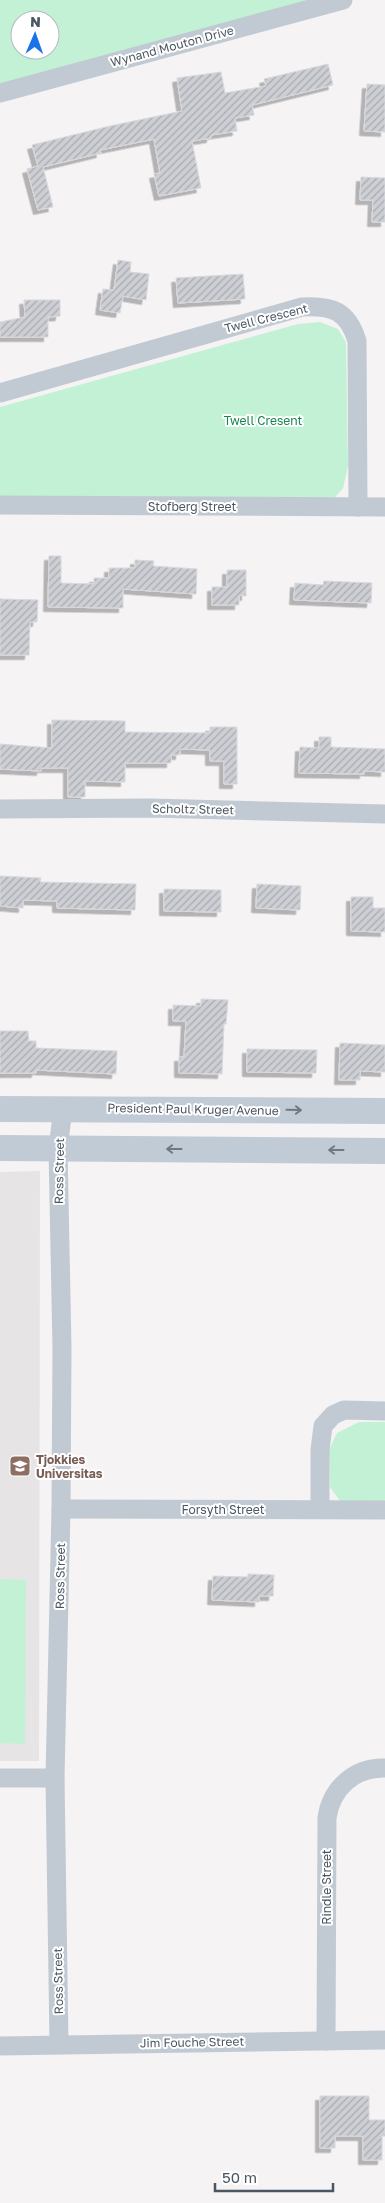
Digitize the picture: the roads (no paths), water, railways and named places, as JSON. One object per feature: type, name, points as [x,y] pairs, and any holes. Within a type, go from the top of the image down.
[{"type":"street","name":"Wynand Mouton Drive","points":[[0,93],[343,0]]},
{"type":"street","name":"Twell Crescent","points":[[0,393],[302,307],[321,306],[333,309],[344,317],[353,328],[357,342],[358,507]]},
{"type":"street","name":"Stofberg Street","points":[[0,506],[385,507]]},
{"type":"street","name":"Scholtz Street","points":[[0,809],[151,808],[385,814]]},
{"type":"street","name":"Ross Street","points":[[59,2044],[55,1778],[62,1509],[62,1356],[58,1148],[63,1108]]},
{"type":"street","name":"President Paul Kruger Avenue","points":[[0,1109],[385,1111]]},
{"type":"street","points":[[0,1148],[385,1151]]},
{"type":"street","points":[[320,1509],[320,1450],[323,1426],[333,1416],[344,1410],[385,1412]]},
{"type":"street","name":"Forsyth Street","points":[[62,1509],[385,1510]]},
{"type":"street","name":"Rindle Street","points":[[326,2041],[327,1818],[329,1803],[336,1790],[362,1771],[385,1768]]},
{"type":"street","points":[[0,1778],[55,1778]]},
{"type":"street","name":"Jim Fouche Street","points":[[0,2046],[385,2040]]},
{"type":"place","name":"Tjokkies Universitas","points":[[20,1466]]},
{"type":"park label","name":"Twell Cresent","points":[[263,420]]}]
